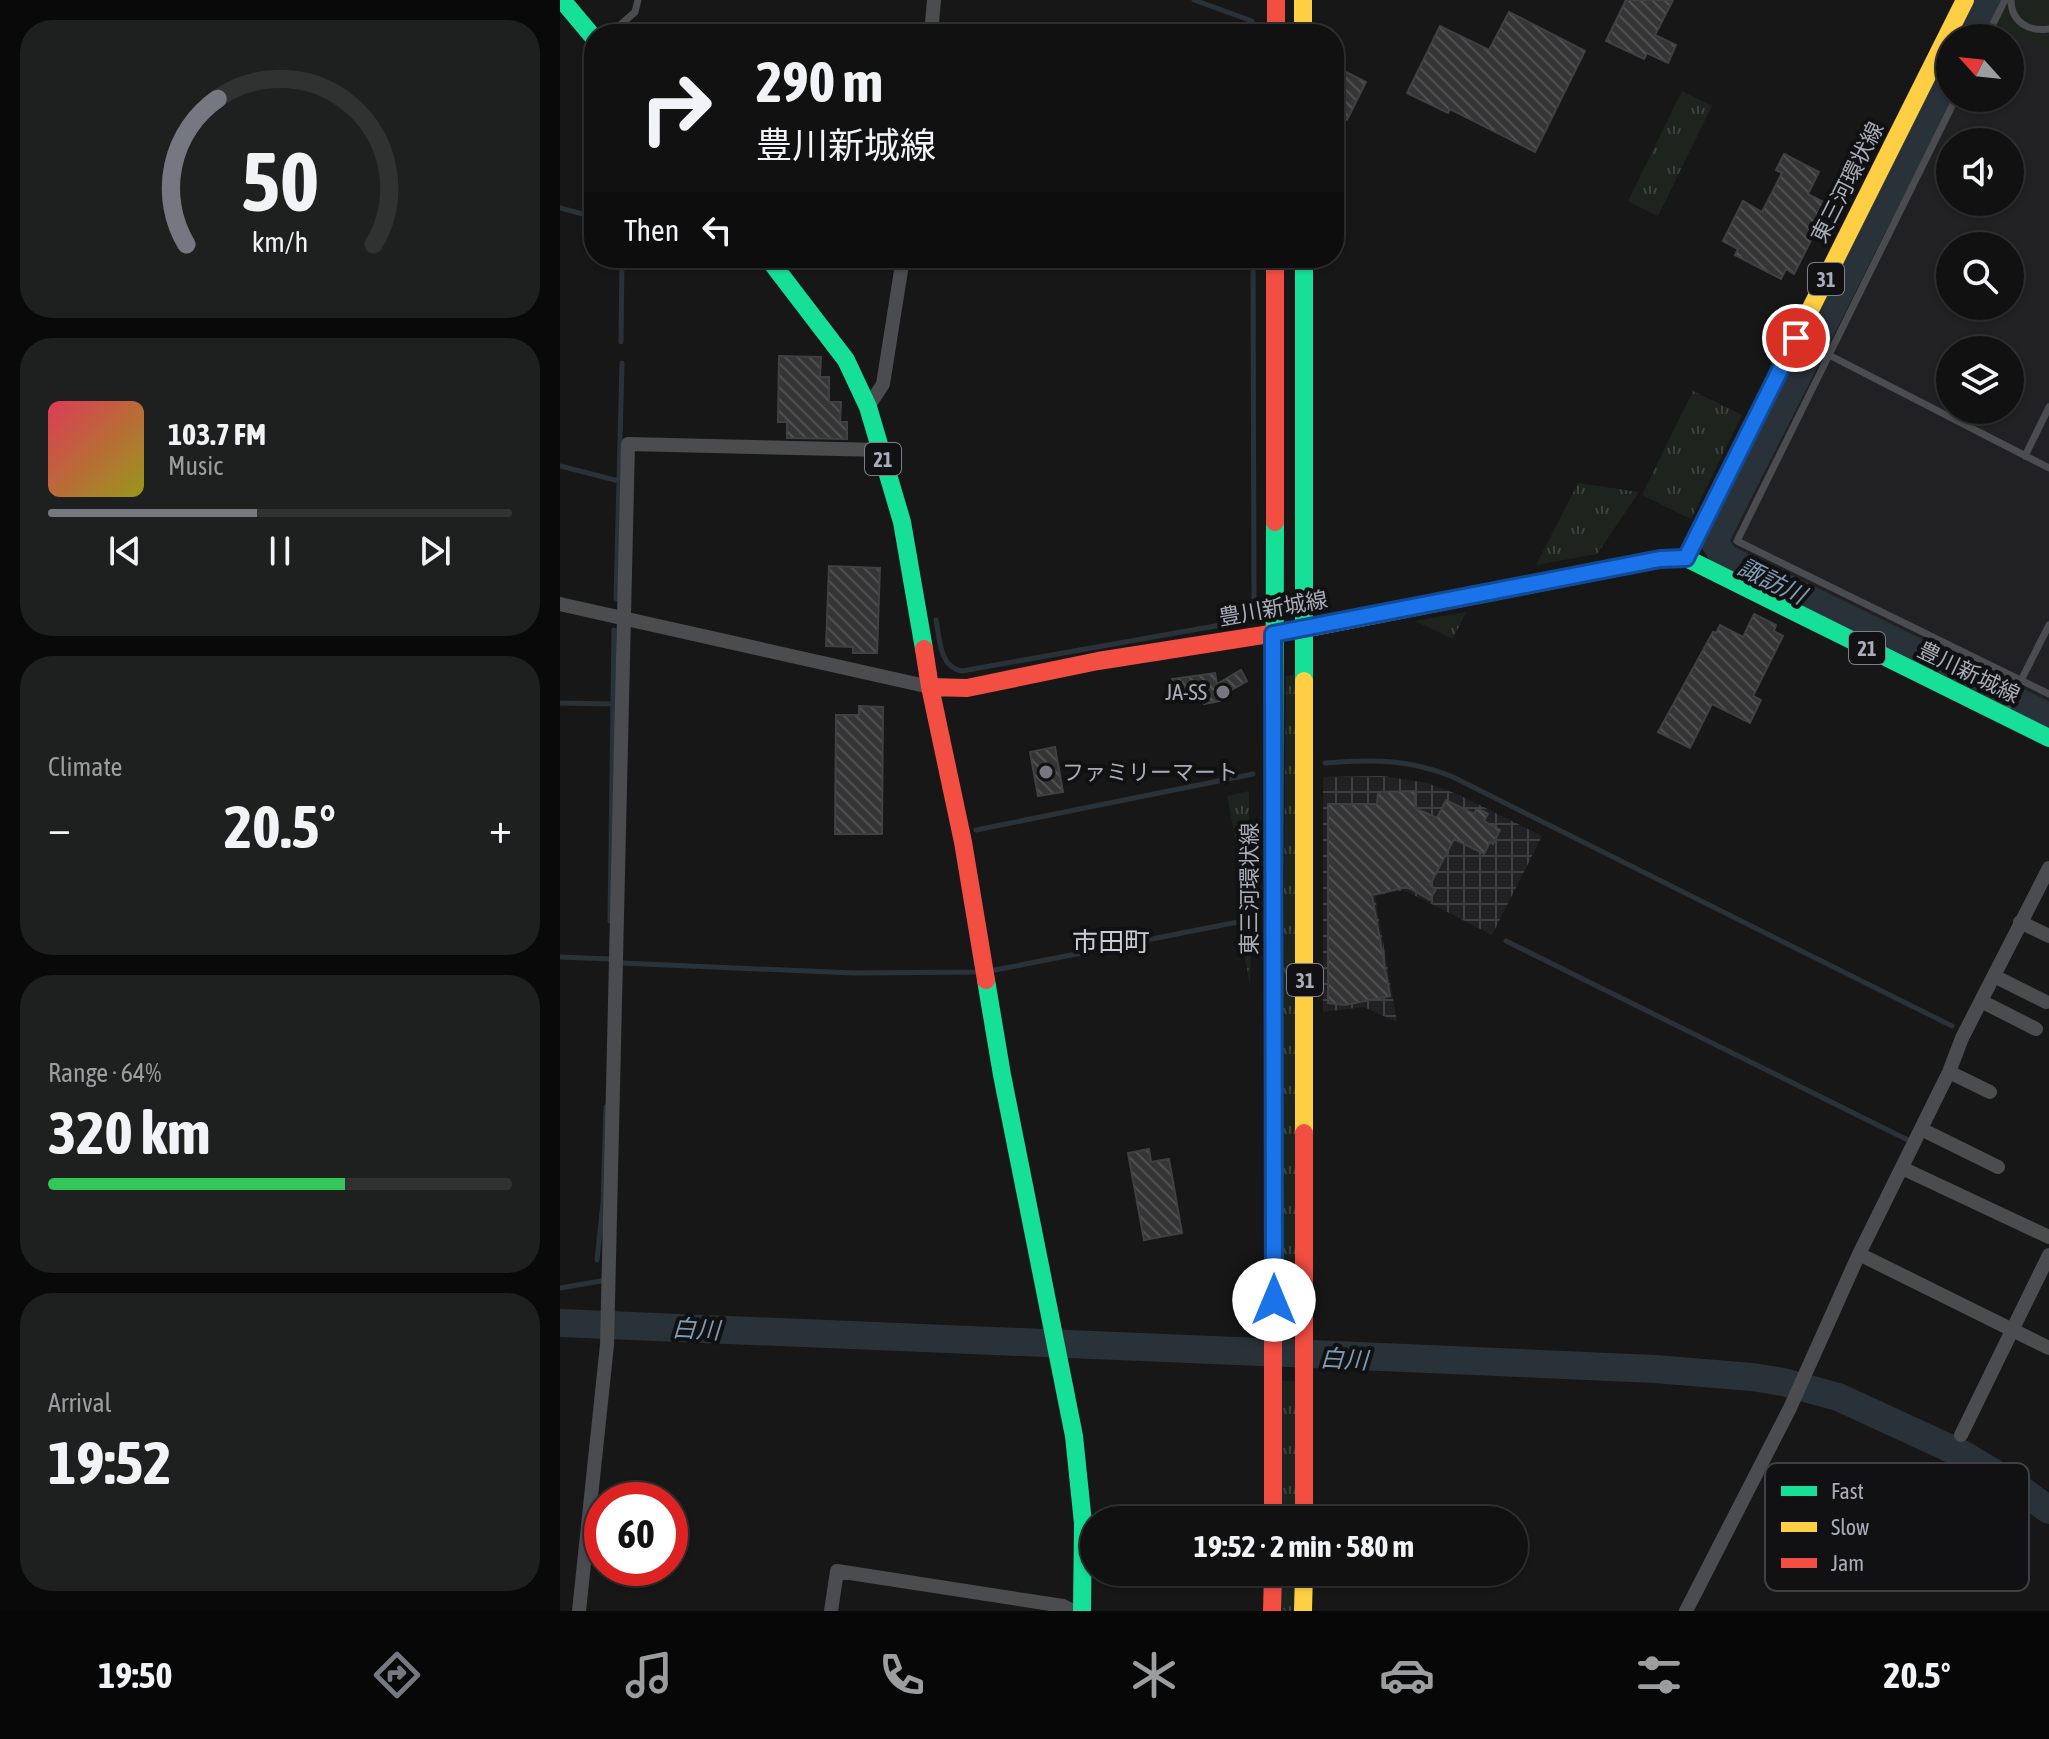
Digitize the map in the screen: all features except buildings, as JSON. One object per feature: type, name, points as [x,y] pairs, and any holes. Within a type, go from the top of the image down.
[{"type":"main road","points":[[562,0],[584,26]]},
{"type":"main road","points":[[1276,0],[1276,24]]},
{"type":"main road","points":[[1303,0],[1303,24]]},
{"type":"main road","name":"東三河環状線","points":[[1686,558],[1965,0]]},
{"type":"main road","name":"21","points":[[776,268],[846,360],[868,407],[902,522],[930,687]]},
{"type":"main road","name":"東三河環状線","points":[[1273,1506],[1275,268]]},
{"type":"main road","name":"31","points":[[1304,268],[1304,1506]]},
{"type":"main road","name":"豊川新城線","points":[[930,687],[967,688],[1098,661],[1304,629],[1660,559],[1686,558],[2005,711],[2049,738]]},
{"type":"main road","points":[[930,687],[963,842],[1002,1075],[1074,1436],[1083,1523],[1082,1611]]},
{"type":"main road","points":[[1272,1611],[1273,1586]]},
{"type":"main road","points":[[1303,1611],[1304,1586]]},
{"type":"street","points":[[932,24],[934,0]]},
{"type":"street","points":[[868,407],[883,384],[901,268]]},
{"type":"street","points":[[579,1611],[607,1339],[628,444],[881,450]]},
{"type":"street","points":[[560,604],[930,687]]},
{"type":"street","points":[[1686,1611],[1790,1408],[1859,1254],[1949,1072],[1962,1038],[2049,868]]},
{"type":"street","points":[[2020,922],[2049,936]]},
{"type":"street","points":[[1994,976],[2046,1002]]},
{"type":"street","points":[[1981,1001],[2036,1029]]},
{"type":"street","points":[[1949,1072],[1990,1092]]},
{"type":"street","points":[[1921,1129],[1998,1167]]},
{"type":"street","points":[[1902,1168],[2049,1237]]},
{"type":"street","points":[[1859,1254],[2049,1348]]},
{"type":"street","points":[[1961,1435],[2049,1255]]},
{"type":"street","points":[[831,1611],[837,1571],[1063,1606],[1073,1611]]},
{"type":"lane","points":[[621,24],[635,12],[638,0]]},
{"type":"lane","points":[[1993,24],[2005,0]]},
{"type":"lane","points":[[2011,0],[2012,14],[2020,23],[2038,30],[2049,29]]},
{"type":"lane","points":[[1949,112],[1737,541],[2049,694]]},
{"type":"lane","points":[[1829,355],[2049,468]]},
{"type":"lane","points":[[2025,456],[2049,407]]},
{"type":"lane","points":[[2005,711],[2049,625]]},
{"type":"shaded area","points":[[1985,0],[2049,0],[2049,710],[1724,551],[1720,542],[1936,98],[1936,112],[2024,112],[2024,24],[1973,24]]},
{"type":"shaded area","points":[[1383,776],[1427,783],[1457,794],[1542,836],[1492,935],[1404,890],[1375,896],[1397,1022],[1364,1007],[1323,1012],[1323,777]]},
{"type":"green space","points":[[2003,0],[2049,0],[2049,51],[2024,39],[2024,24],[1992,23]]},
{"type":"green space","points":[[1682,91],[1712,106],[1658,216],[1628,201]]},
{"type":"green space","points":[[1693,391],[1742,415],[1691,519],[1642,495]]},
{"type":"green space","points":[[1578,483],[1639,492],[1597,554],[1536,565]]},
{"type":"green space","points":[[1466,612],[1453,639],[1415,621]]},
{"type":"green space","points":[[1300,674],[1298,1334],[1280,1335],[1286,676]]},
{"type":"green space","points":[[1249,791],[1249,909],[1227,796]]},
{"type":"green space","points":[[1252,924],[1250,984],[1239,928]]},
{"type":"green space","points":[[1280,1380],[1299,1382],[1299,1506],[1279,1506]]},
{"type":"green space","points":[[1279,1586],[1299,1586],[1299,1611],[1279,1611]]},
{"type":"waterway","points":[[1194,0],[1252,21],[1252,24]]},
{"type":"waterway","name":"諏訪川","points":[[1975,24],[1987,0]]},
{"type":"waterway","name":"諏訪川","points":[[1936,101],[1715,543],[1725,558],[2049,717]]},
{"type":"waterway","points":[[560,208],[584,214]]},
{"type":"waterway","points":[[621,342],[622,268]]},
{"type":"waterway","points":[[936,620],[945,658],[954,668],[962,671],[1232,623],[1254,602],[1253,268]]},
{"type":"waterway","points":[[616,599],[622,363]]},
{"type":"waterway","points":[[560,466],[619,481]]},
{"type":"waterway","points":[[610,921],[614,630]]},
{"type":"waterway","points":[[560,703],[614,704]]},
{"type":"waterway","points":[[1325,763],[1390,762],[1453,777],[1952,1026]]},
{"type":"waterway","points":[[976,830],[1253,774]]},
{"type":"waterway","points":[[990,971],[1253,919]]},
{"type":"waterway","points":[[1506,941],[1908,1140]]},
{"type":"waterway","points":[[560,957],[610,959]]},
{"type":"waterway","points":[[622,963],[853,973],[980,972]]},
{"type":"waterway","points":[[597,1260],[603,1203],[606,1107]]},
{"type":"waterway","points":[[560,1288],[601,1281]]},
{"type":"waterway","name":"白川","points":[[560,1323],[1655,1369],[1752,1377],[1838,1397],[1977,1463]]},
{"type":"waterway","name":"白川","points":[[2029,1496],[2049,1510]]},
{"type":"traffic: fast","points":[[562,0],[584,26]]},
{"type":"traffic: fast","points":[[776,268],[846,360],[868,407],[902,522],[924,649]]},
{"type":"traffic: fast","points":[[1304,268],[1304,681]]},
{"type":"traffic: fast","points":[[1273,1236],[1275,522]]},
{"type":"traffic: fast","points":[[1615,568],[1660,559],[1686,558],[2049,738]]},
{"type":"traffic: fast","points":[[986,980],[1074,1436],[1083,1523],[1082,1611]]},
{"type":"traffic: slow","points":[[1303,0],[1303,24]]},
{"type":"traffic: slow","points":[[1686,558],[1965,0]]},
{"type":"traffic: slow","points":[[1314,627],[1615,568]]},
{"type":"traffic: slow","points":[[1304,681],[1304,1133]]},
{"type":"traffic: slow","points":[[1303,1611],[1304,1586]]},
{"type":"traffic: jam","points":[[1276,0],[1276,24]]},
{"type":"traffic: jam","points":[[1275,268],[1275,522]]},
{"type":"traffic: jam","points":[[924,649],[930,687],[967,688],[1098,661],[1314,627]]},
{"type":"traffic: jam","points":[[930,687],[963,842],[986,980]]},
{"type":"traffic: jam","points":[[1304,1133],[1304,1506]]},
{"type":"traffic: jam","points":[[1273,1236],[1273,1506]]},
{"type":"traffic: jam","points":[[1272,1611],[1273,1586]]},
{"type":"place","name":"JA-SS","points":[[1223,692]]},
{"type":"place","name":"ファミリーマート","points":[[1046,772]]},
{"type":"district","name":"市田町","points":[[1111,942]]},
{"type":"route","points":[[1274,1300],[1273,634],[1660,559],[1686,558],[1796,338]]}]
